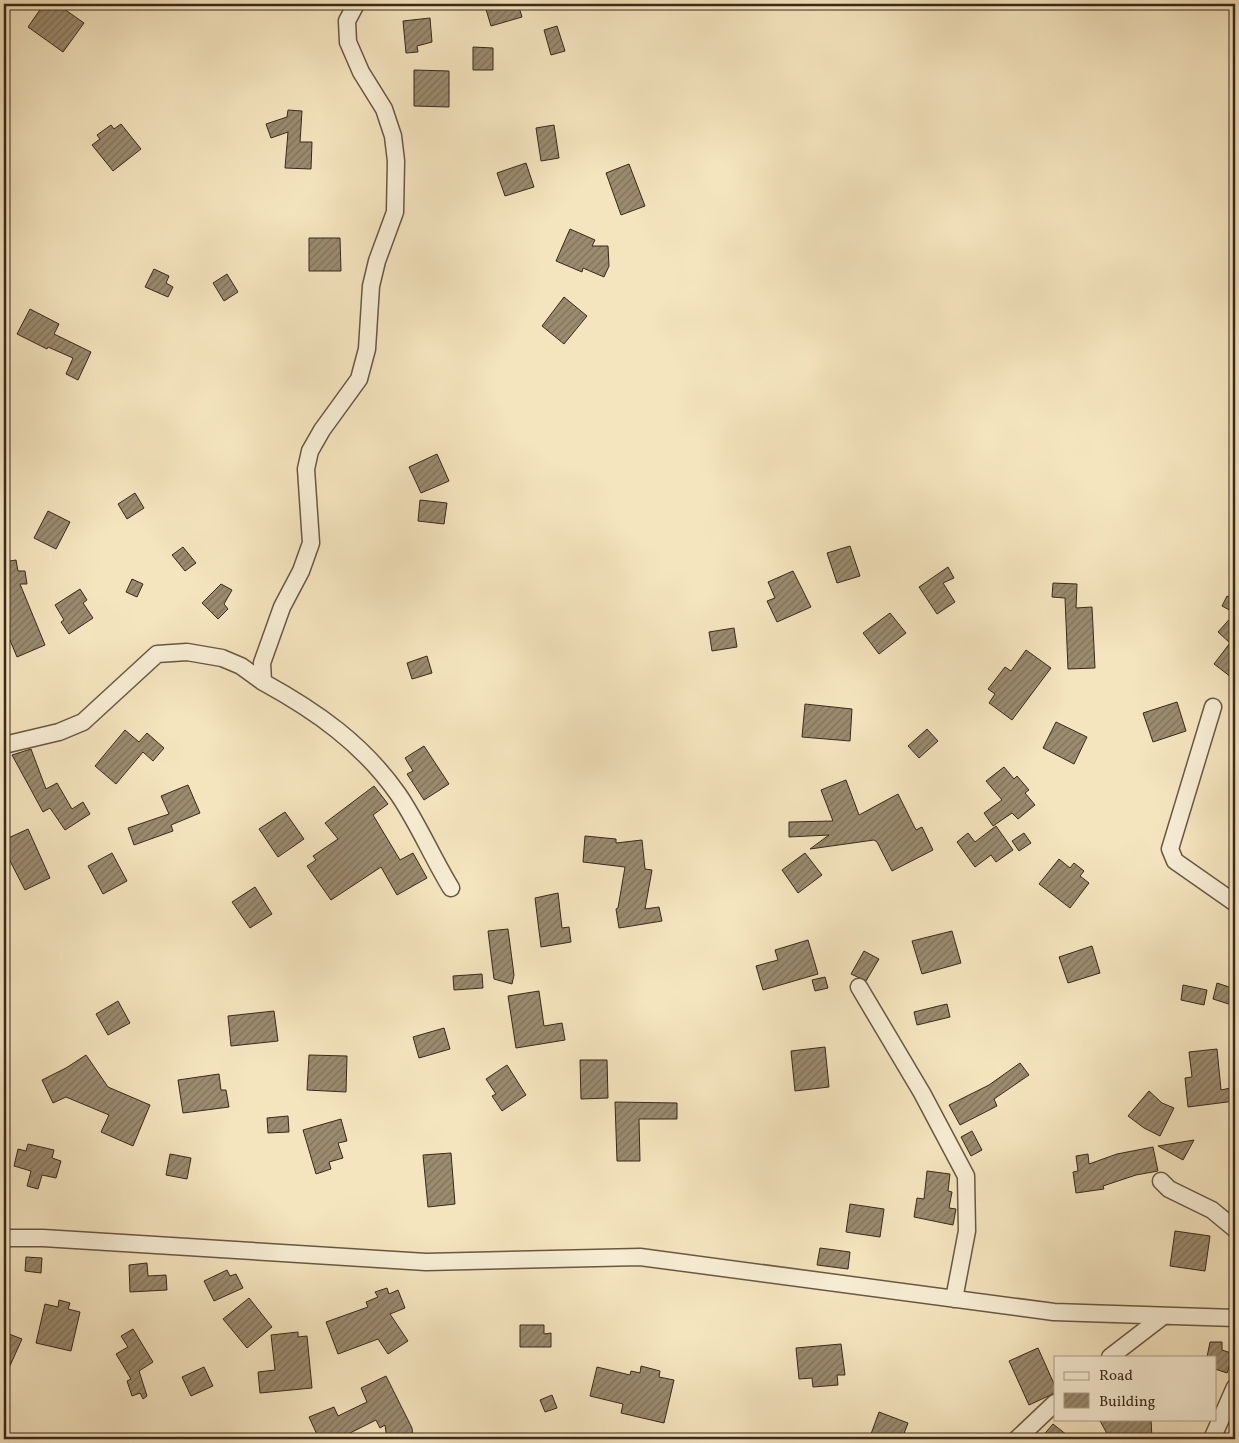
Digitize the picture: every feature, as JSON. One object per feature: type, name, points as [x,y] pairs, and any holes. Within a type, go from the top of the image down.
[{"type":"street","points":[[263,682],[262,663],[282,607],[301,571],[311,543],[306,469],[310,451],[322,430],[359,379],[367,349],[371,286],[376,261],[395,212],[396,161],[393,136],[384,109],[361,72],[348,42],[347,21],[356,4]]},
{"type":"street","points":[[4,745],[59,732],[82,722],[157,654],[187,652],[222,658],[241,666],[263,682],[303,705],[350,739],[369,757],[407,809],[451,888]]},
{"type":"street","points":[[1213,707],[1170,849],[1175,861],[1235,903]]},
{"type":"street","points":[[859,987],[922,1093],[966,1176],[967,1231],[954,1299]]},
{"type":"street","points":[[1161,1181],[1169,1189],[1212,1210],[1235,1229]]},
{"type":"street","points":[[4,1238],[43,1238],[426,1262],[640,1256],[1054,1312],[1235,1318]]},
{"type":"street","points":[[1111,1356],[1162,1317]]},
{"type":"street","points":[[1212,1439],[1235,1387]]},
{"type":"street","points":[[1017,1439],[1054,1404]]},
{"type":"building","points":[[44,4],[57,4],[84,23],[63,52],[28,27]]},
{"type":"building","points":[[493,4],[518,4],[522,17],[491,26],[485,6]]},
{"type":"building","points":[[430,18],[432,42],[417,46],[418,52],[406,53],[403,21]]},
{"type":"building","points":[[557,26],[565,51],[551,55],[544,30]]},
{"type":"building","points":[[473,47],[493,48],[493,70],[473,70]]},
{"type":"building","points":[[414,70],[449,71],[449,107],[414,106]]},
{"type":"building","points":[[288,110],[302,111],[300,142],[312,142],[311,169],[285,168],[288,132],[271,138],[266,124],[287,117]]},
{"type":"building","points":[[121,124],[141,149],[113,171],[92,145],[100,139],[97,135],[111,125],[114,129]]},
{"type":"building","points":[[554,125],[559,158],[541,161],[536,128]]},
{"type":"building","points":[[526,163],[534,187],[505,196],[497,173]]},
{"type":"building","points":[[629,164],[645,206],[621,215],[606,173]]},
{"type":"building","points":[[570,229],[595,240],[592,246],[608,246],[609,266],[604,277],[583,268],[582,272],[556,261]]},
{"type":"building","points":[[309,238],[340,238],[341,271],[309,271]]},
{"type":"building","points":[[154,269],[169,276],[166,283],[173,287],[168,297],[145,287]]},
{"type":"building","points":[[227,274],[238,292],[224,301],[213,283]]},
{"type":"building","points":[[564,297],[587,316],[564,344],[542,326]]},
{"type":"building","points":[[30,309],[59,324],[54,334],[91,352],[78,380],[66,374],[73,358],[48,347],[47,349],[17,334]]},
{"type":"building","points":[[437,454],[449,481],[421,493],[409,467]]},
{"type":"building","points":[[135,493],[144,508],[127,519],[118,504]]},
{"type":"building","points":[[420,500],[447,503],[444,524],[418,521]]},
{"type":"building","points":[[48,511],[70,522],[56,549],[34,538]]},
{"type":"building","points":[[850,546],[860,576],[837,583],[827,553]]},
{"type":"building","points":[[183,547],[196,563],[185,571],[172,555]]},
{"type":"building","points":[[16,560],[18,571],[25,571],[27,584],[20,584],[45,645],[17,657],[4,626],[4,562]]},
{"type":"building","points":[[948,567],[954,578],[943,583],[955,602],[937,614],[919,587]]},
{"type":"building","points":[[793,571],[811,607],[777,622],[767,601],[775,598],[768,582]]},
{"type":"building","points":[[132,579],[143,584],[137,597],[126,592]]},
{"type":"building","points":[[1053,583],[1077,584],[1076,608],[1092,607],[1095,668],[1068,669],[1065,598],[1052,597]]},
{"type":"building","points":[[221,584],[232,590],[224,604],[228,609],[218,619],[202,603]]},
{"type":"building","points":[[80,589],[87,600],[83,603],[93,618],[69,634],[61,622],[64,620],[55,605]]},
{"type":"building","points":[[1227,596],[1235,600],[1235,613],[1222,606]]},
{"type":"building","points":[[890,613],[906,633],[879,654],[863,633]]},
{"type":"building","points":[[1235,613],[1235,680],[1214,664],[1230,643],[1218,632]]},
{"type":"building","points":[[734,628],[737,647],[712,651],[709,632]]},
{"type":"building","points":[[1026,650],[1051,668],[1012,720],[989,703],[995,694],[988,689],[1005,667],[1011,671]]},
{"type":"building","points":[[427,656],[432,673],[412,679],[407,663]]},
{"type":"building","points":[[1177,702],[1186,731],[1153,742],[1143,713]]},
{"type":"building","points":[[805,704],[852,709],[850,741],[802,737]]},
{"type":"building","points":[[1056,722],[1087,737],[1074,764],[1043,748]]},
{"type":"building","points":[[927,729],[938,741],[919,758],[908,746]]},
{"type":"building","points":[[125,730],[139,742],[147,733],[164,748],[153,761],[143,752],[116,784],[95,766]]},
{"type":"building","points":[[424,746],[449,784],[424,800],[407,774],[413,771],[405,758]]},
{"type":"building","points":[[31,749],[46,789],[57,783],[72,809],[83,802],[90,814],[65,830],[50,808],[43,812],[12,755]]},
{"type":"building","points":[[1004,767],[1014,779],[1017,776],[1029,790],[1025,793],[1035,805],[1018,819],[1012,813],[993,826],[984,813],[1002,800],[986,781]]},
{"type":"building","points":[[846,780],[859,815],[898,794],[916,830],[922,827],[933,850],[892,871],[877,842],[874,840],[810,849],[829,835],[789,837],[789,822],[833,821],[821,790]]},
{"type":"building","points":[[188,785],[200,813],[171,825],[173,831],[134,845],[128,828],[169,814],[161,796]]},
{"type":"building","points":[[374,786],[388,804],[373,815],[400,860],[413,853],[427,878],[397,895],[381,867],[331,900],[307,866],[316,860],[313,856],[338,839],[325,823]]},
{"type":"building","points":[[285,812],[304,839],[278,857],[259,829]]},
{"type":"building","points":[[996,826],[1013,850],[996,862],[991,855],[975,867],[957,842],[968,833],[975,842]]},
{"type":"building","points":[[28,829],[50,878],[25,890],[9,859],[4,862],[4,840]]},
{"type":"building","points":[[1024,833],[1031,843],[1019,851],[1012,841]]},
{"type":"building","points":[[585,836],[616,839],[616,843],[642,840],[645,869],[652,870],[645,909],[659,907],[662,921],[619,928],[616,909],[618,908],[625,867],[583,862]]},
{"type":"building","points":[[112,853],[127,881],[103,894],[88,866]]},
{"type":"building","points":[[805,853],[822,875],[798,893],[782,870]]},
{"type":"building","points":[[1059,859],[1070,868],[1074,863],[1084,871],[1080,876],[1089,883],[1070,908],[1039,884]]},
{"type":"building","points":[[255,887],[272,914],[250,928],[232,902]]},
{"type":"building","points":[[558,893],[562,928],[569,927],[571,942],[541,947],[535,898]]},
{"type":"building","points":[[508,929],[514,975],[512,984],[494,979],[488,931]]},
{"type":"building","points":[[952,931],[961,963],[922,974],[912,941]]},
{"type":"building","points":[[808,940],[818,974],[763,990],[756,966],[778,960],[775,950]]},
{"type":"building","points":[[1092,946],[1100,973],[1068,983],[1059,957]]},
{"type":"building","points":[[864,951],[879,959],[866,981],[851,974]]},
{"type":"building","points":[[482,974],[483,988],[454,990],[453,976]]},
{"type":"building","points":[[825,977],[828,988],[815,991],[812,980]]},
{"type":"building","points":[[1217,983],[1235,989],[1235,1006],[1213,999]]},
{"type":"building","points":[[1183,985],[1207,990],[1204,1005],[1181,1000]]},
{"type":"building","points":[[539,991],[544,1026],[562,1023],[565,1040],[516,1048],[508,996]]},
{"type":"building","points":[[118,1001],[130,1023],[108,1035],[96,1014]]},
{"type":"building","points":[[947,1004],[950,1017],[917,1025],[914,1012]]},
{"type":"building","points":[[274,1011],[278,1041],[231,1046],[228,1016]]},
{"type":"building","points":[[444,1028],[450,1049],[419,1058],[413,1037]]},
{"type":"building","points":[[825,1047],[829,1087],[795,1091],[791,1051]]},
{"type":"building","points":[[1217,1049],[1221,1090],[1235,1087],[1235,1101],[1188,1107],[1185,1078],[1192,1077],[1189,1052]]},
{"type":"building","points":[[86,1055],[108,1087],[150,1105],[133,1146],[101,1132],[109,1115],[66,1097],[53,1103],[42,1080]]},
{"type":"building","points":[[309,1055],[347,1056],[346,1092],[307,1090]]},
{"type":"building","points":[[580,1060],[607,1060],[608,1098],[581,1099]]},
{"type":"building","points":[[1020,1063],[1029,1075],[994,1099],[997,1106],[960,1125],[949,1105],[989,1085]]},
{"type":"building","points":[[507,1065],[526,1095],[502,1111],[492,1096],[496,1094],[486,1079]]},
{"type":"building","points":[[219,1074],[221,1090],[226,1090],[229,1107],[183,1113],[178,1080]]},
{"type":"building","points":[[1149,1091],[1162,1103],[1174,1108],[1160,1136],[1144,1128],[1128,1116]]},
{"type":"building","points":[[615,1102],[677,1103],[677,1119],[639,1119],[640,1161],[617,1161]]},
{"type":"building","points":[[288,1116],[289,1132],[268,1133],[267,1118]]},
{"type":"building","points":[[341,1119],[347,1141],[338,1143],[343,1158],[329,1162],[331,1169],[316,1174],[303,1130]]},
{"type":"building","points":[[972,1131],[982,1150],[971,1156],[961,1137]]},
{"type":"building","points":[[1194,1140],[1183,1160],[1158,1146]]},
{"type":"building","points":[[28,1144],[54,1150],[52,1158],[61,1161],[56,1178],[42,1175],[38,1189],[27,1186],[31,1171],[14,1166],[18,1149],[26,1151]]},
{"type":"building","points":[[1153,1147],[1158,1171],[1136,1175],[1103,1186],[1104,1189],[1076,1193],[1073,1172],[1078,1171],[1076,1156],[1088,1154],[1089,1164],[1117,1154]]},
{"type":"building","points":[[451,1153],[455,1204],[428,1207],[423,1155]]},
{"type":"building","points":[[170,1154],[191,1158],[187,1179],[166,1175]]},
{"type":"building","points":[[927,1171],[950,1174],[948,1191],[952,1192],[949,1208],[956,1209],[953,1225],[914,1217],[917,1198],[924,1199]]},
{"type":"building","points":[[850,1204],[884,1209],[880,1237],[846,1232]]},
{"type":"building","points":[[1175,1231],[1210,1236],[1205,1271],[1170,1266]]},
{"type":"building","points":[[820,1248],[850,1252],[848,1269],[817,1265]]},
{"type":"building","points":[[26,1257],[42,1258],[41,1273],[25,1271]]},
{"type":"building","points":[[147,1263],[148,1276],[166,1275],[167,1290],[130,1292],[129,1265]]},
{"type":"building","points":[[227,1270],[230,1276],[236,1274],[243,1288],[214,1301],[204,1281]]},
{"type":"building","points":[[387,1288],[389,1294],[398,1290],[405,1308],[390,1314],[408,1341],[388,1354],[378,1339],[338,1354],[326,1322],[368,1307],[366,1302],[378,1297],[375,1292]]},
{"type":"building","points":[[249,1298],[272,1327],[247,1348],[223,1319]]},
{"type":"building","points":[[59,1300],[70,1303],[68,1309],[80,1312],[71,1351],[36,1343],[45,1304],[58,1307]]},
{"type":"building","points":[[520,1325],[544,1325],[544,1334],[551,1333],[551,1347],[520,1347]]},
{"type":"building","points":[[133,1329],[153,1362],[139,1371],[147,1396],[143,1399],[140,1393],[132,1396],[127,1381],[131,1379],[116,1354],[128,1347],[121,1336]]},
{"type":"building","points":[[4,1332],[22,1339],[4,1379]]},
{"type":"building","points":[[298,1332],[298,1337],[307,1336],[312,1388],[260,1393],[258,1372],[275,1370],[271,1335]]},
{"type":"building","points":[[1210,1342],[1222,1342],[1222,1350],[1234,1354],[1227,1373],[1216,1369],[1216,1356],[1207,1356]]},
{"type":"building","points":[[841,1344],[845,1375],[837,1375],[838,1385],[813,1387],[812,1378],[799,1379],[796,1348]]},
{"type":"building","points":[[1038,1348],[1054,1384],[1054,1393],[1029,1405],[1009,1361]]},
{"type":"building","points":[[641,1366],[660,1371],[659,1377],[674,1380],[664,1423],[621,1413],[623,1404],[590,1396],[597,1367],[630,1375],[631,1371],[640,1373]]},
{"type":"building","points":[[204,1367],[213,1386],[191,1396],[182,1377]]},
{"type":"building","points":[[386,1376],[412,1428],[413,1439],[387,1439],[385,1425],[380,1428],[376,1420],[346,1435],[348,1439],[319,1439],[309,1417],[334,1407],[338,1416],[367,1402],[361,1388]]},
{"type":"building","points":[[552,1395],[557,1408],[545,1412],[540,1400]]},
{"type":"building","points":[[879,1412],[908,1423],[902,1439],[884,1439],[871,1434]]},
{"type":"building","points":[[1100,1420],[1151,1420],[1152,1439],[1110,1439]]},
{"type":"building","points":[[1053,1424],[1072,1439],[1040,1439]]}]
